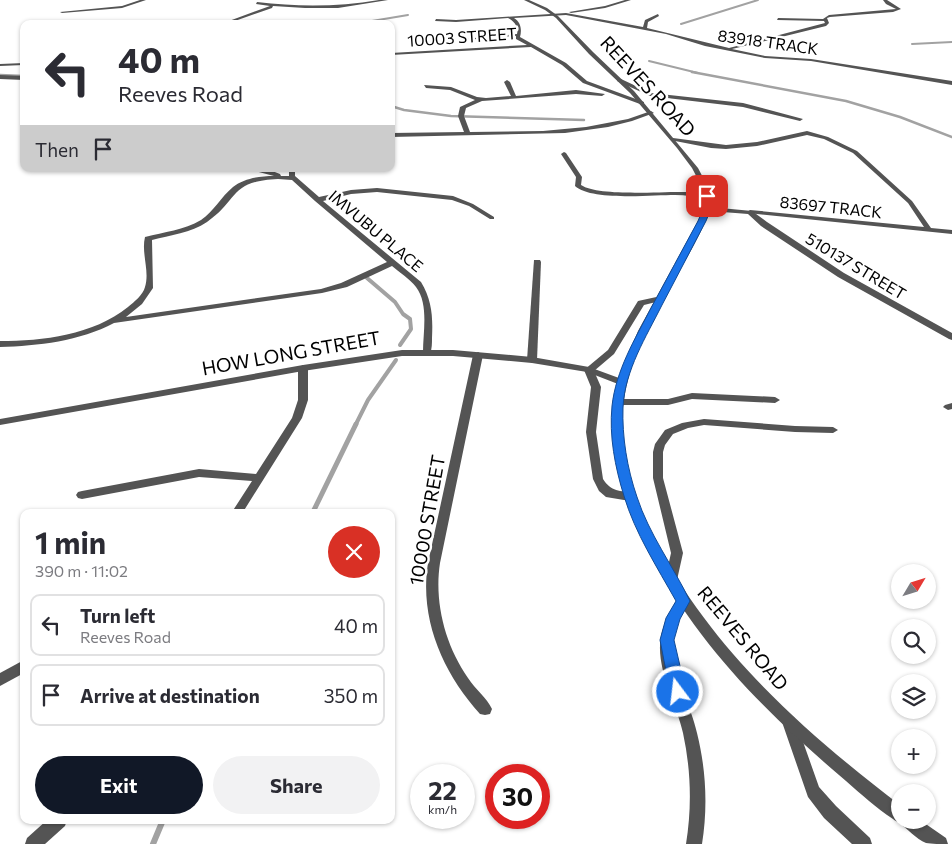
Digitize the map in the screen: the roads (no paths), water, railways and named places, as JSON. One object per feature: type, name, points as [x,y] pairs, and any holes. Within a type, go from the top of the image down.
[{"type":"street","points":[[62,12],[122,7],[144,0]]},
{"type":"street","points":[[257,4],[274,6],[344,6],[386,0]]},
{"type":"street","name":"REEVES ROAD","points":[[526,0],[558,14],[651,113],[695,168],[705,185],[707,209],[694,238],[631,355],[618,402],[618,436],[624,474],[630,497],[646,534],[683,601],[735,665],[789,722],[859,784],[891,808]]},
{"type":"street","points":[[436,20],[456,22],[558,14],[605,7],[629,0]]},
{"type":"street","points":[[728,49],[824,25],[827,23],[826,17],[831,15],[899,9],[885,0]]},
{"type":"street","points":[[234,20],[274,6]]},
{"type":"street","name":"83918 TRACK","points":[[558,14],[670,34],[705,45],[768,58],[820,62],[952,83]]},
{"type":"street","points":[[645,29],[646,21],[658,15]]},
{"type":"street","points":[[516,21],[535,16]]},
{"type":"street","points":[[509,17],[516,21],[520,31],[518,35]]},
{"type":"street","points":[[778,19],[825,20]]},
{"type":"street","points":[[465,38],[518,35]]},
{"type":"street","points":[[518,35],[520,39],[564,64],[585,82],[642,103]]},
{"type":"street","name":"10003 STREET","points":[[395,54],[535,46]]},
{"type":"street","points":[[0,65],[20,64]]},
{"type":"street","points":[[0,78],[20,78]]},
{"type":"street","points":[[619,80],[650,94],[743,105],[800,119]]},
{"type":"street","points":[[508,82],[515,98]]},
{"type":"street","points":[[426,86],[451,89],[480,100]]},
{"type":"street","points":[[468,134],[461,116],[463,107],[467,103],[480,100],[584,92],[629,99]]},
{"type":"street","points":[[395,136],[547,134],[619,124],[651,113]]},
{"type":"street","points":[[673,140],[726,147],[757,144],[807,133],[826,138],[855,152],[910,202],[929,230]]},
{"type":"street","points":[[564,154],[579,177],[578,186],[584,190],[642,194],[685,193],[707,196]]},
{"type":"street","points":[[270,172],[284,177]]},
{"type":"street","points":[[0,344],[26,344],[50,341],[83,333],[110,322],[137,304],[149,287],[148,239],[201,223],[235,189],[242,185],[266,178],[294,178],[293,172]]},
{"type":"street","name":"IMVUBU PLACE","points":[[294,178],[317,200],[418,284],[424,292],[428,303],[427,352]]},
{"type":"street","points":[[317,200],[351,192],[377,190],[453,198],[471,205],[492,218]]},
{"type":"street","name":"83697 TRACK","points":[[707,209],[952,232]]},
{"type":"street","name":"510137 STREET","points":[[750,212],[764,224],[841,275],[952,337]]},
{"type":"street","points":[[532,360],[537,262]]},
{"type":"street","points":[[110,322],[322,291],[348,283],[392,263]]},
{"type":"street","points":[[630,497],[610,494],[598,480],[591,432],[596,387],[589,370],[610,352],[641,303],[661,298]]},
{"type":"street","name":"HOW LONG STREET","points":[[0,422],[392,354],[427,352],[532,360],[589,370],[622,382]]},
{"type":"street","name":"10000 STREET","points":[[478,355],[432,584],[440,634],[448,658],[463,683],[485,709]]},
{"type":"street","points":[[240,509],[288,434],[300,410],[303,400],[303,368]]},
{"type":"street","points":[[618,402],[668,402],[692,396],[775,400]]},
{"type":"street","points":[[671,580],[677,553],[658,478],[658,452],[660,444],[669,432],[686,424],[704,422],[833,430]]},
{"type":"street","points":[[82,494],[199,473],[260,478]]},
{"type":"street","points":[[683,601],[673,618],[667,640],[673,677],[687,721],[696,773],[697,810],[694,844]]},
{"type":"street","points":[[0,680],[20,668]]},
{"type":"street","points":[[789,722],[813,792],[830,812],[864,844]]},
{"type":"street","points":[[33,844],[55,824]]},
{"type":"street","points":[[919,829],[940,844]]},
{"type":"waterway","points":[[681,24],[758,0]]},
{"type":"waterway","points":[[378,20],[408,15]]},
{"type":"waterway","points":[[912,44],[952,42]]},
{"type":"waterway","points":[[649,61],[698,73]]},
{"type":"waterway","points":[[692,72],[846,101],[900,117],[952,137]]},
{"type":"waterway","points":[[0,75],[20,76]]},
{"type":"waterway","points":[[395,107],[451,116],[584,120]]},
{"type":"waterway","points":[[369,280],[367,278],[395,302],[403,314],[410,319],[411,329],[400,345]]},
{"type":"waterway","points":[[356,424],[368,400],[396,360]]},
{"type":"waterway","points":[[314,509],[356,424]]},
{"type":"waterway","points":[[153,844],[161,824]]}]
